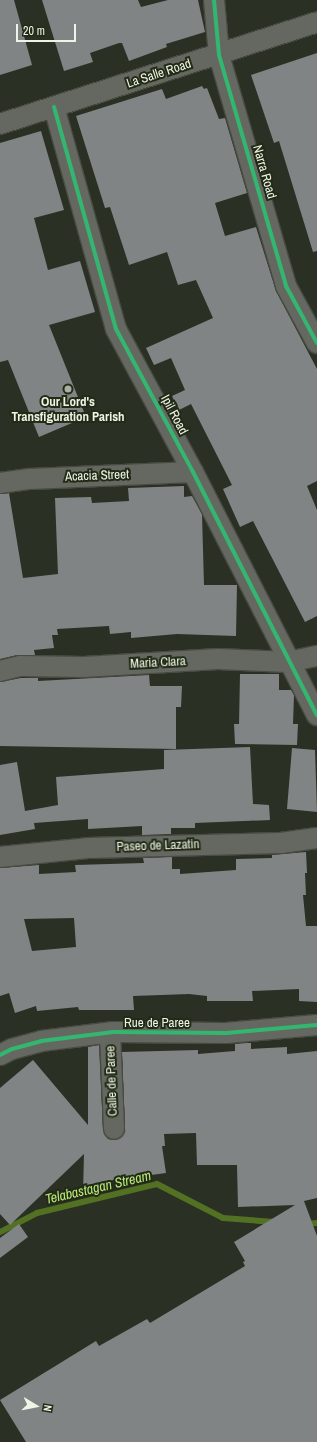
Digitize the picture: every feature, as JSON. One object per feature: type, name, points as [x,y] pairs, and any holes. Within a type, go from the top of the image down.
[{"type":"street","name":"Narra Road","points":[[214,0],[219,55],[286,286],[317,343]]},
{"type":"street","name":"La Salle Road","points":[[0,124],[219,55],[317,22]]},
{"type":"street","name":"Ipil Road","points":[[54,107],[116,329],[194,472],[288,662],[317,715]]},
{"type":"street","name":"Acacia Street","points":[[0,483],[30,479],[194,472]]},
{"type":"street","name":"Maria Clara","points":[[0,671],[20,666],[84,666],[218,660],[288,662],[317,656]]},
{"type":"street","name":"Paseo de Lazatin","points":[[0,857],[88,848],[281,843],[317,838]]},
{"type":"street","name":"Rue de Paree","points":[[0,1056],[12,1049],[41,1041],[110,1033],[226,1034],[317,1025]]},
{"type":"street","name":"Calle de Paree","points":[[110,1033],[114,1130]]},
{"type":"building","points":[[0,0],[14,0],[32,65],[0,75]]},
{"type":"building","points":[[42,0],[138,0],[141,7],[168,0],[198,0],[205,32],[166,44],[167,47],[129,61],[122,43],[119,43],[90,53],[93,62],[64,71]]},
{"type":"building","points":[[317,53],[317,251],[313,252],[279,141],[274,143],[251,75]]},
{"type":"building","points":[[202,86],[204,89],[207,88],[219,119],[225,118],[247,193],[215,203],[225,236],[256,227],[276,291],[317,369],[317,481],[307,486],[317,510],[317,616],[305,622],[253,521],[240,527],[223,489],[232,485],[191,404],[179,410],[172,396],[185,390],[171,358],[154,365],[146,348],[213,318],[196,280],[178,285],[167,252],[129,265],[110,207],[105,208],[76,116],[162,89],[166,99]]},
{"type":"building","points":[[41,131],[64,210],[34,218],[48,270],[80,261],[95,312],[49,325],[86,417],[39,437],[8,360],[0,362],[0,143]]},
{"type":"building","points":[[184,486],[184,497],[192,496],[202,514],[204,585],[237,585],[236,636],[177,634],[131,638],[131,632],[110,634],[109,626],[57,629],[58,635],[52,635],[54,648],[34,650],[35,655],[17,655],[0,659],[0,494],[9,493],[23,578],[58,574],[55,498],[91,497],[92,503],[129,501],[128,488]]},
{"type":"building","points":[[240,674],[279,674],[279,690],[291,690],[294,695],[293,724],[298,724],[297,745],[235,744],[234,724],[239,724]]},
{"type":"building","points":[[149,675],[150,686],[182,686],[181,707],[176,707],[176,749],[0,746],[0,682],[21,678],[38,678],[38,681]]},
{"type":"building","points":[[250,747],[253,804],[269,805],[270,820],[195,823],[195,828],[171,828],[171,834],[142,835],[142,826],[88,829],[88,819],[34,823],[35,829],[0,835],[0,765],[17,762],[25,811],[58,805],[56,777],[164,769],[164,750]]},
{"type":"building","points":[[292,748],[315,750],[317,812],[287,809]]},
{"type":"building","points":[[306,852],[306,895],[303,895],[306,926],[317,926],[317,1002],[299,1001],[299,989],[252,991],[253,1001],[207,1001],[207,996],[189,994],[133,996],[134,1010],[79,1010],[78,1007],[37,1011],[36,1006],[15,1013],[9,993],[0,996],[0,868],[39,865],[39,874],[76,872],[75,865],[144,863],[143,858],[172,857],[172,869],[180,869],[180,874],[236,870],[236,859],[272,858],[272,855]],"holes":[[[74,918],[76,947],[32,951],[24,919]]]},
{"type":"building","points":[[251,1043],[251,1049],[287,1047],[287,1054],[317,1051],[317,1198],[304,1201],[317,1236],[317,1442],[26,1442],[0,1400],[96,1341],[99,1346],[147,1319],[150,1323],[245,1266],[243,1262],[245,1261],[234,1242],[295,1205],[238,1207],[237,1165],[197,1165],[196,1133],[164,1134],[165,1146],[162,1146],[166,1173],[106,1181],[106,1192],[83,1192],[84,1154],[10,1225],[0,1214],[0,1088],[33,1060],[88,1125],[88,1047],[99,1045],[103,1129],[108,1139],[115,1140],[120,1138],[125,1129],[122,1052],[198,1050],[198,1054],[235,1051],[235,1044]]},
{"type":"building","points":[[19,1224],[28,1237],[0,1258],[0,1238]]},
{"type":"waterway","name":"Telabastagan Stream","points":[[0,1232],[37,1213],[157,1184],[223,1218],[275,1222]]},
{"type":"waterway","name":"Telabastagan Stream","points":[[305,1224],[317,1223]]},
{"type":"cycle path","points":[[214,0],[219,55],[286,286],[317,343]]},
{"type":"cycle path","points":[[54,107],[116,329],[193,472],[317,715]]},
{"type":"cycle path","points":[[0,1055],[12,1049],[41,1041],[113,1032],[226,1033],[317,1025]]},
{"type":"place","name":"Our Lord's Transfiguration Parish","points":[[68,389]]}]
